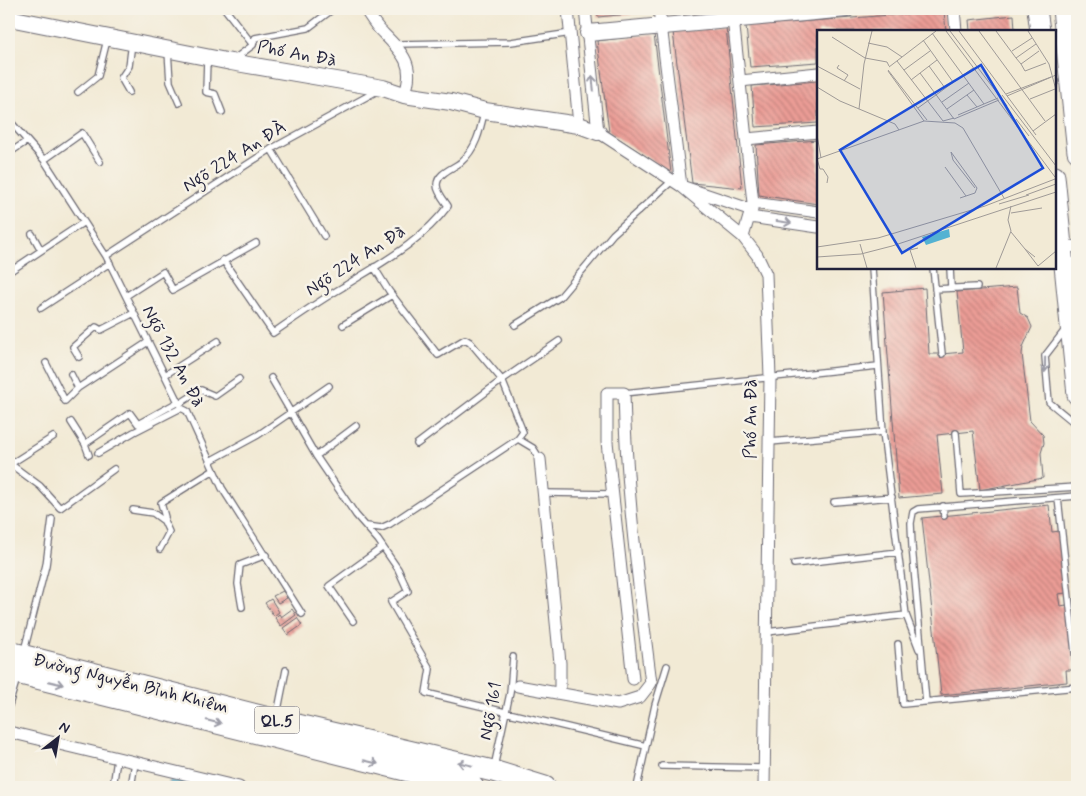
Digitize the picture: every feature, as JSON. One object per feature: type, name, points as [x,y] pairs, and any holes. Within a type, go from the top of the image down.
[{"type":"highway","name":"Đường Nguyễn Bỉnh Khiêm","points":[[14,663],[276,720],[493,771],[545,787]]},
{"type":"highway","name":"Đường Nguyễn Bỉnh Khiêm","points":[[14,663],[473,787]]},
{"type":"main road","points":[[1037,9],[1040,30]]},
{"type":"main road","points":[[1062,9],[1077,152]]},
{"type":"main road","points":[[1056,184],[1065,254],[1077,395]]},
{"type":"street","points":[[366,9],[380,30],[396,44],[409,67],[409,84],[404,95]]},
{"type":"street","points":[[568,9],[579,125]]},
{"type":"street","points":[[585,9],[598,132]]},
{"type":"street","points":[[659,9],[677,184],[751,210],[817,227]]},
{"type":"street","points":[[588,33],[660,26],[733,14],[847,9]]},
{"type":"street","points":[[954,9],[956,30]]},
{"type":"street","points":[[733,14],[746,139],[751,210],[743,238]]},
{"type":"street","name":"Phố An Đà","points":[[9,18],[108,36],[231,62],[382,88],[404,95],[451,102],[485,111],[579,125],[598,132],[677,184],[743,238],[757,255],[766,274],[770,377],[764,787]]},
{"type":"street","points":[[740,81],[817,73]]},
{"type":"street","points":[[746,139],[817,132]]},
{"type":"street","points":[[751,210],[817,212]]},
{"type":"street","points":[[518,686],[618,704],[640,697],[651,683],[644,636],[634,533],[624,393],[607,393],[607,442],[633,679]]},
{"type":"street","points":[[540,459],[560,663],[560,693]]},
{"type":"street","points":[[9,732],[239,787]]},
{"type":"lane","points":[[225,9],[253,44]]},
{"type":"lane","points":[[231,62],[253,44],[255,38],[308,28],[331,9]]},
{"type":"lane","points":[[396,44],[511,42],[571,33]]},
{"type":"lane","points":[[78,92],[98,76],[108,36]]},
{"type":"lane","points":[[130,92],[121,78],[129,66],[132,41]]},
{"type":"lane","points":[[168,48],[170,82],[179,103]]},
{"type":"lane","points":[[207,56],[204,77],[206,92],[215,94],[222,112]]},
{"type":"lane","name":"Ngõ 224 An ĐÀ","points":[[106,256],[271,149],[382,88]]},
{"type":"lane","name":"Ngõ 224 An Đà","points":[[223,260],[273,333],[309,308],[396,254],[434,224],[448,206],[439,192],[438,181],[443,174],[468,154],[479,136],[485,111]]},
{"type":"lane","name":"Ngõ 132 An Đà","points":[[9,120],[44,160],[106,256],[180,405],[187,411],[222,488],[302,614]]},
{"type":"lane","points":[[44,160],[82,134],[100,162]]},
{"type":"lane","points":[[9,153],[27,141]]},
{"type":"lane","points":[[271,149],[324,236]]},
{"type":"lane","points":[[515,325],[560,297],[614,234],[677,184]]},
{"type":"lane","points":[[9,272],[84,222]]},
{"type":"lane","points":[[32,234],[41,250]]},
{"type":"lane","points":[[126,296],[163,272],[173,290],[256,243]]},
{"type":"lane","points":[[41,308],[110,263]]},
{"type":"lane","points":[[366,526],[373,529],[390,524],[518,439],[523,432],[502,380],[465,339],[438,355],[374,268]]},
{"type":"lane","points":[[872,269],[883,432],[906,615],[921,655]]},
{"type":"lane","points":[[933,269],[942,354]]},
{"type":"lane","points":[[950,269],[950,288]]},
{"type":"lane","points":[[935,289],[977,287]]},
{"type":"lane","points":[[343,325],[392,295]]},
{"type":"lane","points":[[79,357],[73,347],[96,327],[101,330],[134,314]]},
{"type":"lane","points":[[1070,325],[1045,356],[1044,361],[1049,402],[1077,425]]},
{"type":"lane","points":[[165,375],[218,341]]},
{"type":"lane","points":[[417,444],[502,380],[559,341]]},
{"type":"lane","points":[[46,363],[65,401],[78,388],[148,342]]},
{"type":"lane","points":[[624,393],[878,366]]},
{"type":"lane","points":[[71,374],[78,388]]},
{"type":"lane","points":[[271,378],[316,456],[398,569],[408,591],[391,602],[430,669],[426,693],[646,746]]},
{"type":"lane","points":[[98,453],[180,405],[201,390],[215,396],[239,379]]},
{"type":"lane","points":[[210,461],[242,445],[329,386]]},
{"type":"lane","points":[[85,444],[130,413],[138,424],[180,405]]},
{"type":"lane","points":[[71,422],[85,444],[89,455]]},
{"type":"lane","points":[[316,456],[356,426]]},
{"type":"lane","points":[[770,442],[883,432]]},
{"type":"lane","points":[[956,434],[961,494],[1077,487]]},
{"type":"lane","points":[[53,437],[9,464],[40,486],[60,508],[114,469]]},
{"type":"lane","points":[[518,439],[534,448],[540,459]]},
{"type":"lane","points":[[160,549],[169,532],[164,521],[165,517],[161,503],[214,470]]},
{"type":"lane","points":[[544,493],[613,494]]},
{"type":"lane","points":[[926,702],[912,546],[913,512],[918,508],[1077,496]]},
{"type":"lane","points":[[834,502],[892,497]]},
{"type":"lane","points":[[1058,498],[1077,671]]},
{"type":"lane","points":[[943,506],[944,516]]},
{"type":"lane","points":[[133,510],[153,513],[164,521]]},
{"type":"lane","points":[[9,705],[14,663],[46,565],[52,519]]},
{"type":"lane","points":[[353,621],[329,586],[383,547]]},
{"type":"lane","points":[[794,564],[899,552]]},
{"type":"lane","points":[[242,607],[238,584],[240,565],[266,555]]},
{"type":"lane","points":[[767,632],[906,615]]},
{"type":"lane","points":[[898,644],[902,704],[963,696],[1077,687]]},
{"type":"lane","name":"Ngõ 161","points":[[493,771],[510,693],[513,656]]},
{"type":"lane","points":[[637,787],[655,705],[667,666]]},
{"type":"lane","points":[[276,720],[286,670]]},
{"type":"lane","points":[[113,787],[117,759]]},
{"type":"lane","points":[[131,787],[134,763]]},
{"type":"lane","points":[[662,766],[764,768]]},
{"type":"water","points":[[171,777],[217,787],[168,787]]},
{"type":"building","points":[[597,9],[650,9],[650,12],[598,17]]},
{"type":"building","points":[[670,9],[713,9],[713,10],[671,14]]},
{"type":"building","points":[[944,11],[946,30],[817,30],[817,62],[750,67],[746,26]]},
{"type":"building","points":[[1014,15],[1015,30],[970,30],[969,20]]},
{"type":"building","points":[[726,27],[742,188],[692,183],[673,32]]},
{"type":"building","points":[[654,34],[671,173],[609,132],[597,41]]},
{"type":"building","points":[[817,81],[817,123],[755,127],[752,86]]},
{"type":"building","points":[[817,140],[817,204],[759,195],[756,145]]},
{"type":"building","points":[[1017,287],[1020,313],[1028,318],[1032,327],[1022,354],[1030,421],[1043,435],[1044,443],[1041,453],[1043,478],[980,490],[973,431],[937,435],[943,494],[899,498],[883,292],[925,288],[929,354],[942,354],[963,352],[957,292]]},
{"type":"building","points":[[1049,505],[1052,532],[1060,531],[1066,593],[1058,594],[1060,606],[1067,605],[1074,670],[1066,670],[1067,682],[941,695],[922,518]]},
{"type":"building","points":[[283,591],[287,598],[278,603],[273,596]]},
{"type":"building","points":[[271,599],[279,612],[274,616],[265,603]]},
{"type":"building","points":[[292,609],[296,615],[281,626],[275,618],[279,614],[281,617]]},
{"type":"building","points":[[297,618],[302,625],[288,635],[283,628]]}]
